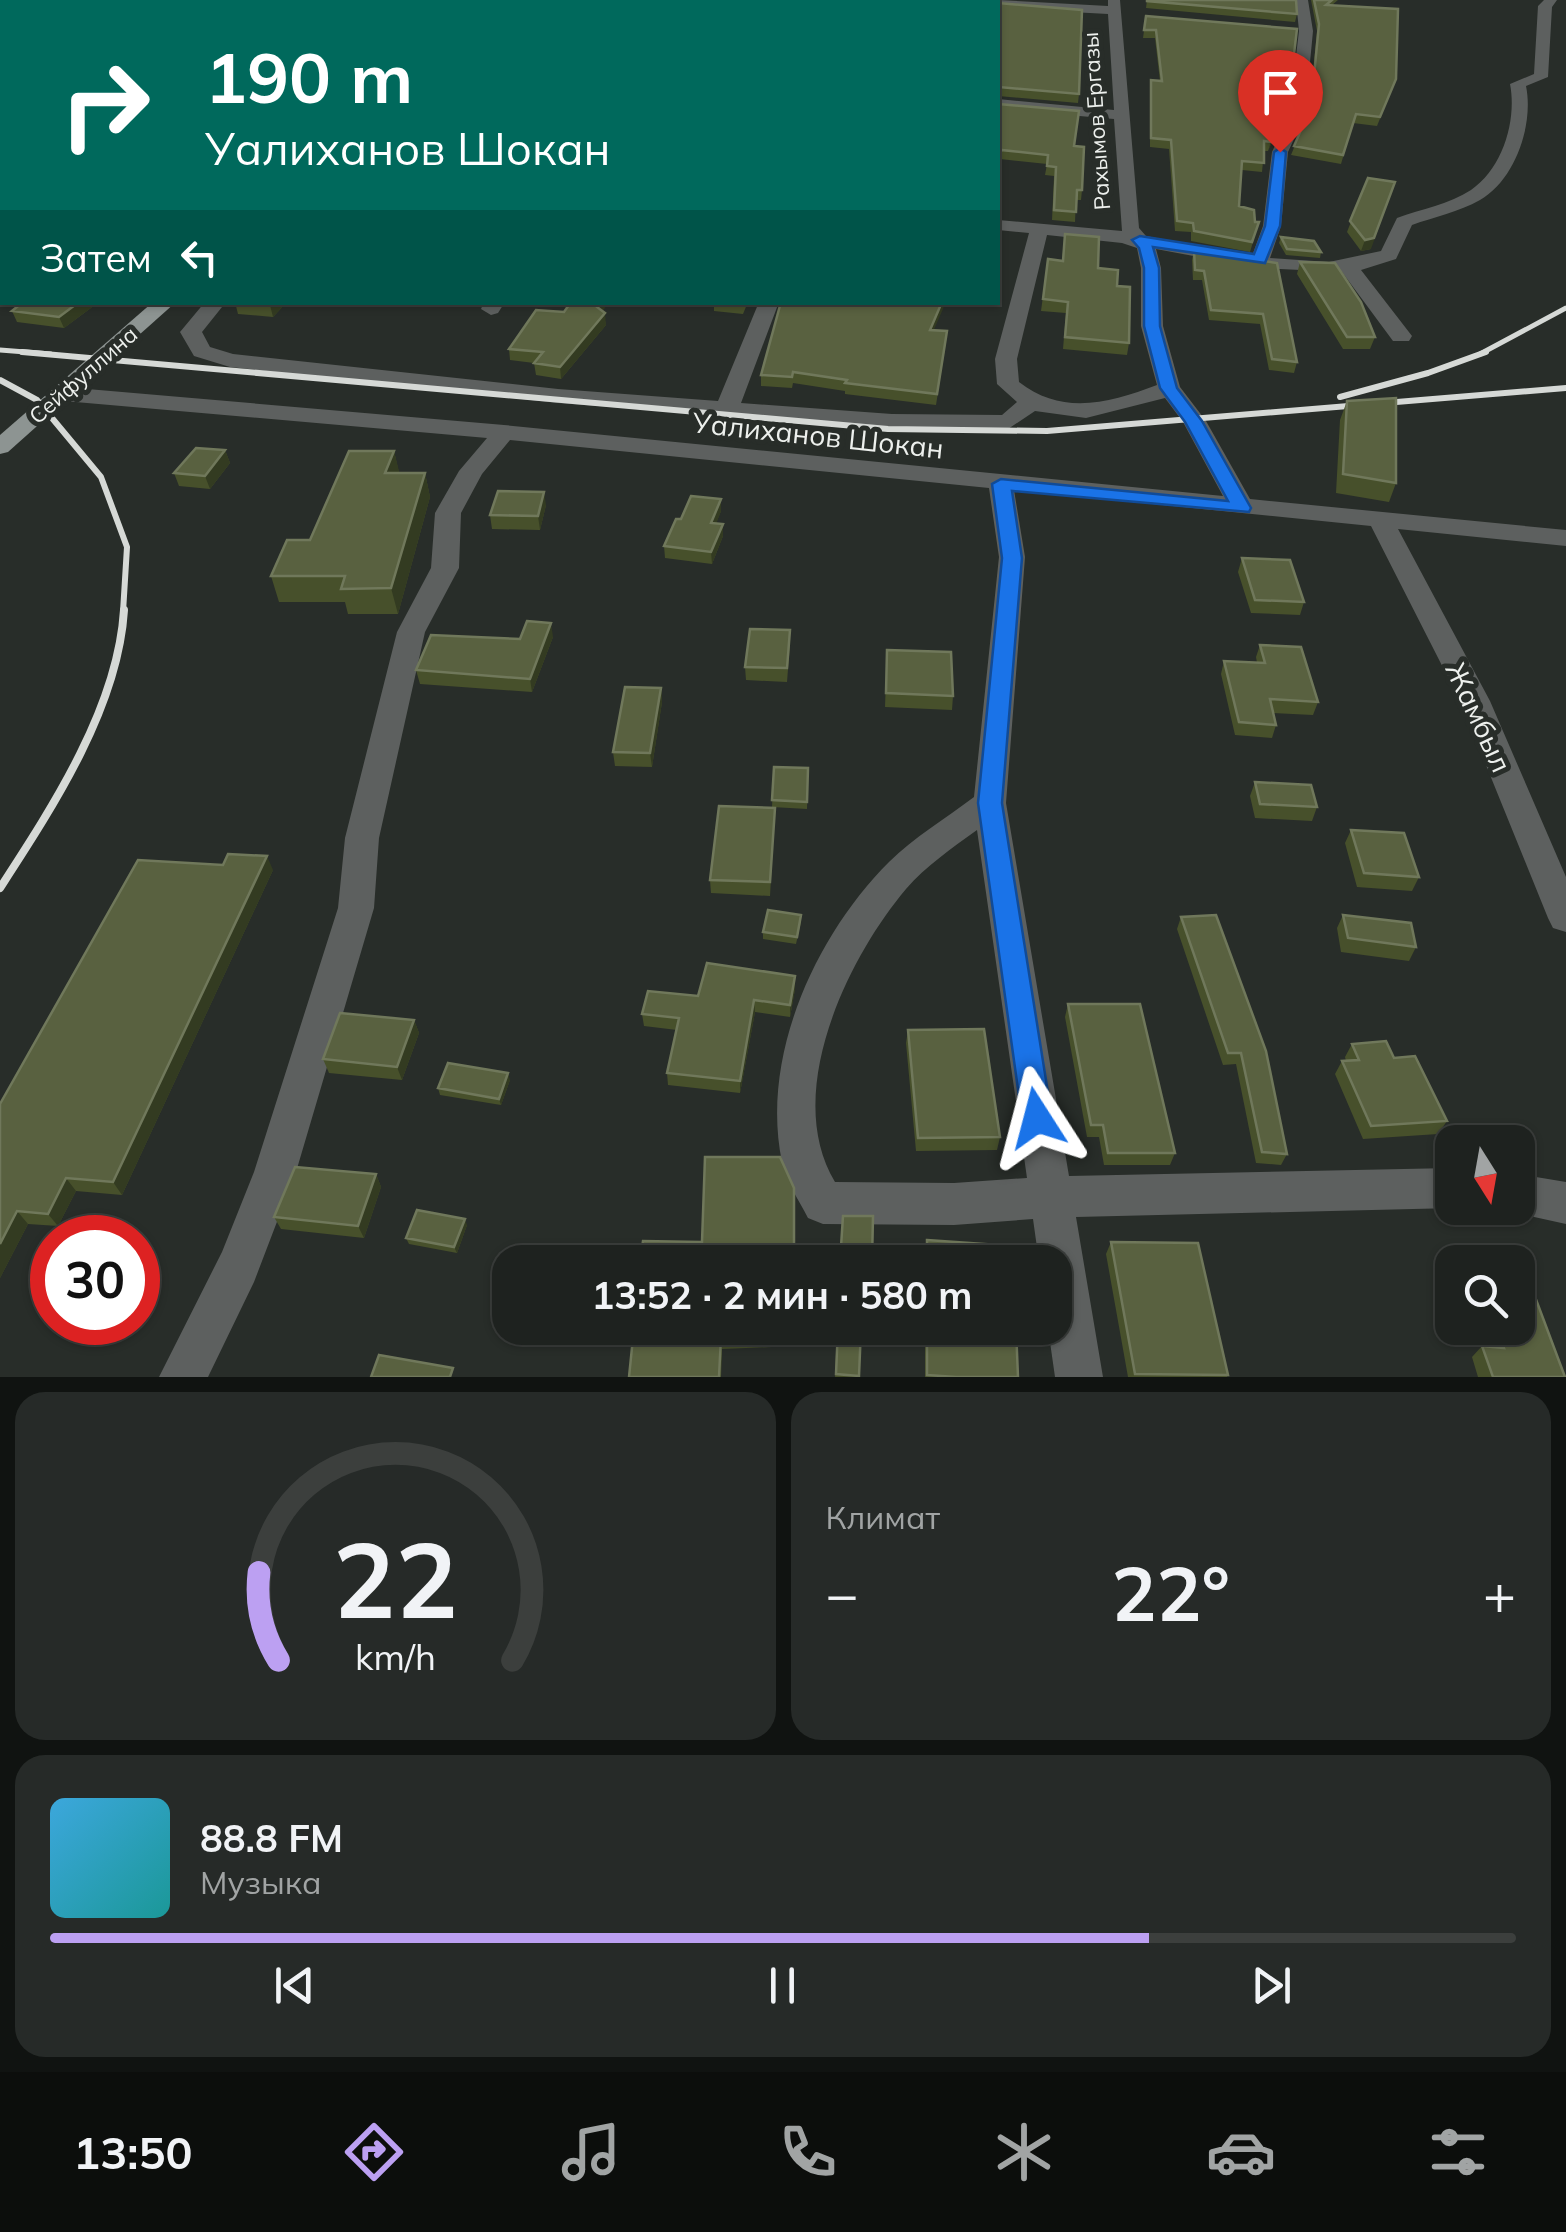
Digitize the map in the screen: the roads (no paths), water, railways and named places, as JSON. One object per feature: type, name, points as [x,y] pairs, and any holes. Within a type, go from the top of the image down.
[{"type":"main road","name":"Сейфуллина","points":[[0,447],[163,305]]},
{"type":"street","points":[[1260,260],[1272,226],[1280,152],[1297,114],[1306,31],[1302,0]]},
{"type":"street","points":[[1000,225],[1350,269],[1389,255],[1404,222],[1480,192],[1503,164],[1520,114],[1518,84],[1540,78],[1540,48],[1548,32],[1544,6],[1551,0]]},
{"type":"street","points":[[1021,3],[1118,10]]},
{"type":"street","name":"Рахымов Ергазы","points":[[1118,10],[1130,229],[1146,247],[1151,268],[1152,326],[1169,388],[1194,421],[1242,508]]},
{"type":"street","points":[[1287,29],[1306,31]]},
{"type":"street","points":[[1000,104],[1121,115]]},
{"type":"street","points":[[1039,229],[1005,371],[1008,384],[1030,402],[1067,411],[1106,411],[1169,388]]},
{"type":"street","points":[[1350,269],[1401,336]]},
{"type":"street","points":[[214,305],[191,332],[202,350],[230,360],[558,396],[892,421],[1008,422],[1030,402]]},
{"type":"street","points":[[727,408],[768,305]]},
{"type":"street","name":"Уалиханов Шокан","points":[[64,394],[504,432],[1566,538]]},
{"type":"street","points":[[184,1377],[238,1266],[275,1172],[356,908],[362,838],[412,632],[445,568],[448,514],[471,472],[504,432]]},
{"type":"street","points":[[1001,484],[1012,558],[990,803],[1079,1377]]},
{"type":"street","name":"Жамбыл","points":[[1381,521],[1475,702],[1566,918]]},
{"type":"street","points":[[990,803],[895,877],[839,954],[816,1007],[799,1071],[803,1164],[823,1203],[954,1204],[1049,1197],[1435,1188]]},
{"type":"street","points":[[1535,1198],[1566,1203]]},
{"type":"railway","points":[[1480,354],[1566,308]]},
{"type":"railway","points":[[0,350],[51,354]]},
{"type":"railway","points":[[22,352],[888,429],[1047,431],[1566,388]]},
{"type":"railway","points":[[1340,397],[1486,352]]},
{"type":"railway","points":[[0,380],[37,400],[101,477],[127,547],[123,612]]},
{"type":"railway","points":[[0,888],[61,791],[96,720],[119,647],[124,610]]}]
